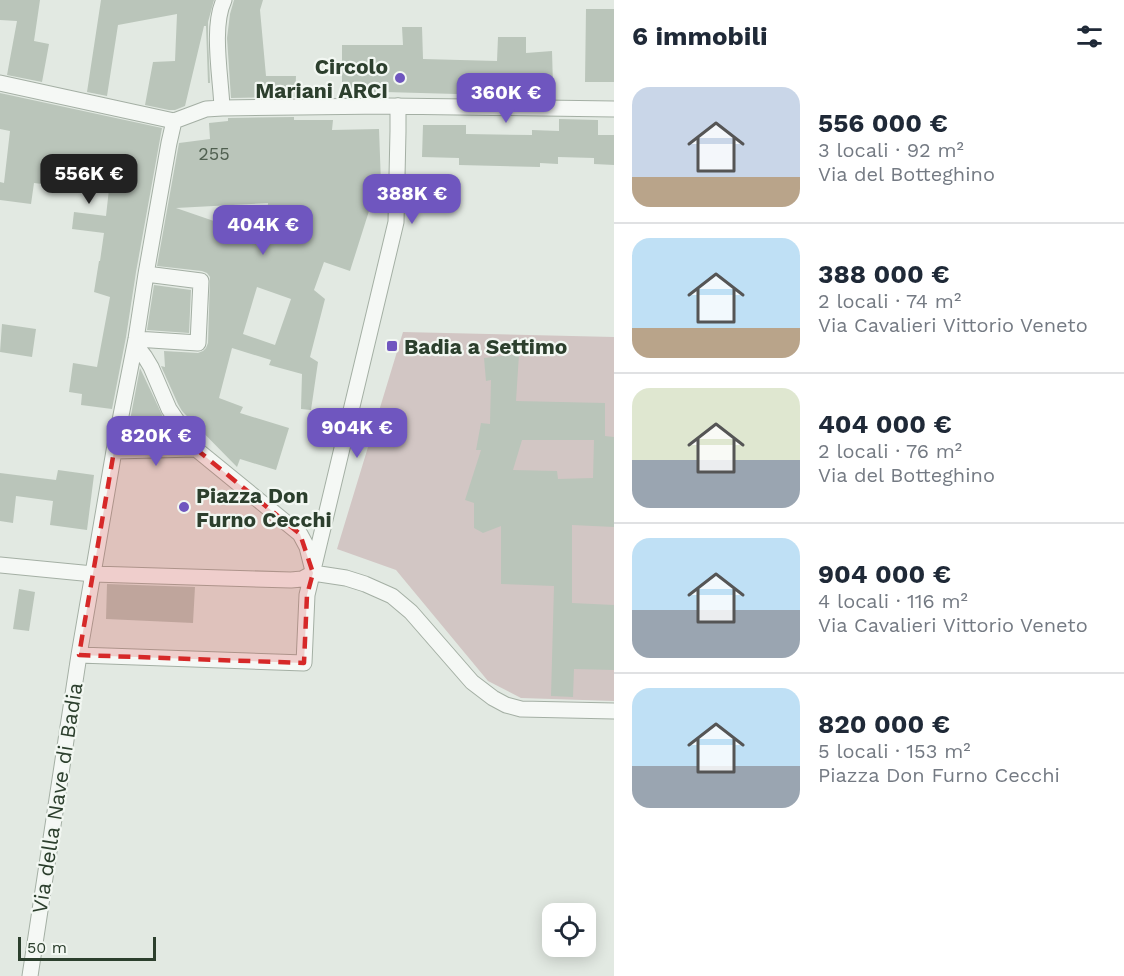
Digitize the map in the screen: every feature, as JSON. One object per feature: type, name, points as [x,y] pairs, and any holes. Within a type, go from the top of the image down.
[{"type":"street","points":[[222,108],[217,46],[220,9],[224,0]]},
{"type":"street","points":[[0,83],[174,122],[206,109],[222,108],[398,106],[614,109]]},
{"type":"street","points":[[79,655],[304,663],[307,595],[396,222],[398,106]]},
{"type":"street","name":"Via della Nave di Badia","points":[[30,976],[79,655],[174,122]]},
{"type":"street","points":[[136,341],[198,343],[201,281],[146,274]]},
{"type":"street","points":[[136,341],[169,409],[196,449],[300,534],[307,547],[313,573]]},
{"type":"street","points":[[114,452],[196,449]]},
{"type":"street","points":[[0,565],[93,574],[291,580],[302,579],[313,573],[346,578],[392,596],[411,612],[472,682],[493,699],[521,709],[614,711]]},
{"type":"highlighted area","points":[[196,449],[300,534],[313,573],[307,595],[304,663],[79,655],[114,451]]},
{"type":"shaded area","points":[[403,332],[614,337],[614,701],[521,698],[488,681],[396,570],[337,549]]},
{"type":"building","points":[[0,0],[40,0],[34,41],[49,44],[42,82],[7,75],[17,21],[0,20]]},
{"type":"building","points":[[101,0],[214,0],[208,22],[210,83],[208,83],[206,26],[204,26],[185,106],[169,110],[145,105],[153,62],[175,61],[177,14],[118,25],[107,96],[87,92]]},
{"type":"building","points":[[234,0],[263,0],[260,10],[266,76],[296,76],[295,97],[231,98],[227,38]]},
{"type":"building","points":[[586,9],[614,9],[614,82],[585,82]]},
{"type":"building","points":[[402,27],[422,27],[423,59],[497,61],[498,37],[526,37],[526,53],[552,51],[553,86],[525,87],[525,96],[342,93],[342,45],[403,45]]},
{"type":"building","points":[[0,93],[162,128],[112,409],[81,405],[82,394],[69,392],[73,363],[97,367],[110,297],[94,292],[104,233],[72,229],[74,212],[106,216],[110,180],[75,179],[74,188],[34,183],[31,204],[0,200],[0,182],[4,183],[10,131],[0,129]]},
{"type":"building","points":[[294,117],[294,120],[333,120],[332,130],[379,129],[382,211],[369,211],[350,271],[324,262],[314,290],[325,299],[310,357],[318,362],[311,410],[301,409],[302,374],[269,365],[271,360],[232,348],[219,398],[243,407],[240,413],[289,428],[276,470],[240,459],[237,467],[182,411],[161,366],[165,367],[164,351],[198,353],[206,348],[208,343],[210,277],[202,271],[157,266],[179,143],[210,139],[209,123],[228,121],[228,118]],"holes":[[[268,203],[266,239],[176,208]],[[257,287],[291,299],[275,345],[243,334]]]},
{"type":"building","points":[[559,119],[598,120],[598,135],[614,135],[614,165],[594,164],[594,158],[558,157],[558,164],[540,163],[540,167],[459,165],[459,158],[422,157],[423,125],[466,125],[466,134],[532,135],[532,130],[559,131]]},
{"type":"building","points":[[154,285],[191,290],[189,333],[147,330]]},
{"type":"building","points":[[2,324],[36,329],[32,357],[0,352]]},
{"type":"building","points":[[519,354],[516,401],[605,403],[605,436],[614,437],[614,527],[572,525],[572,603],[614,605],[614,670],[574,669],[573,697],[551,696],[554,586],[501,584],[501,526],[483,533],[474,528],[474,503],[465,500],[481,450],[476,450],[481,423],[490,424],[491,380],[486,381],[484,358]],"holes":[[[522,440],[594,440],[593,478],[558,479],[557,471],[513,470]]]},
{"type":"building","points":[[140,368],[164,419],[161,440],[126,441]]},
{"type":"building","points":[[58,470],[94,475],[87,530],[50,525],[53,501],[16,496],[13,523],[0,521],[0,473],[56,480]]},
{"type":"building","points":[[107,584],[195,587],[193,623],[106,619]]},
{"type":"building","points":[[19,589],[35,592],[29,631],[13,629]]},
{"type":"place","name":"Circolo Mariani ARCI","points":[[400,78]]},
{"type":"place","name":"Badia a Settimo","points":[[392,346]]},
{"type":"place","name":"Piazza Don Furno Cecchi","points":[[184,507]]}]
